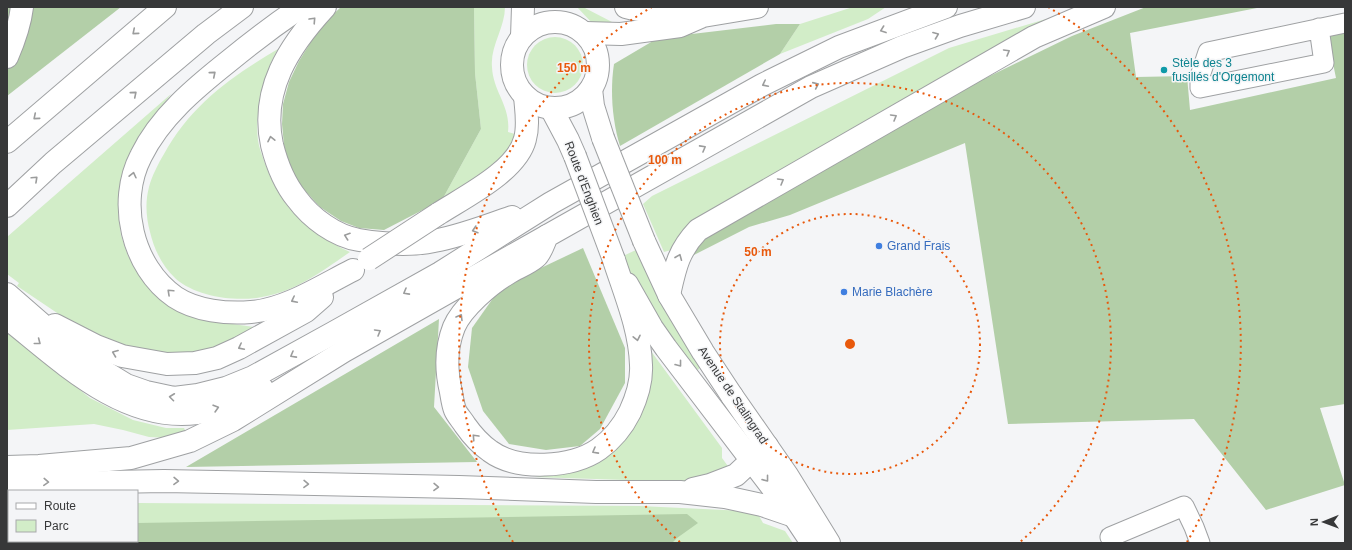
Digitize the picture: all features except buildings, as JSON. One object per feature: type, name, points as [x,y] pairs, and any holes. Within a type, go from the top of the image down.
[{"type":"main road","points":[[7,57],[20,18],[22,7]]},
{"type":"main road","points":[[7,142],[165,7]]},
{"type":"main road","points":[[7,206],[59,158],[206,34],[242,7]]},
{"type":"main road","points":[[301,7],[264,33],[180,102],[158,129],[141,155],[135,169],[130,190],[130,210],[133,232],[138,251],[160,282],[175,297],[205,309],[228,312],[268,310],[287,304],[361,264],[499,175],[509,166],[519,154],[525,139],[527,124],[525,96]]},
{"type":"main road","points":[[325,7],[293,46],[283,64],[274,87],[270,104],[269,128],[276,160],[288,188],[301,204],[318,220],[340,234],[358,240],[409,244],[434,241],[458,235],[551,203]]},
{"type":"main road","points":[[522,37],[523,7]]},
{"type":"main road","points":[[626,7],[643,11],[679,12],[704,16]]},
{"type":"main road","points":[[575,22],[591,41],[598,60],[598,70],[595,80],[590,89],[576,102],[564,107],[551,108],[537,104],[525,96],[517,84],[512,71],[515,50],[522,37],[537,25],[546,22],[575,22],[621,34],[680,26],[704,16],[757,7]]},
{"type":"main road","points":[[7,294],[77,355],[126,385],[146,392],[174,398],[198,396],[226,388],[253,377],[440,273],[551,203],[762,85],[839,47],[946,7]]},
{"type":"main road","points":[[7,467],[39,466],[131,458],[190,441],[233,420],[344,351],[811,87],[938,34],[1024,7]]},
{"type":"main road","points":[[669,294],[681,253],[685,245],[698,230],[1034,37],[1104,7]]},
{"type":"main road","name":"Avenue de Stalingrad","points":[[590,89],[593,106],[603,138],[644,241],[669,294],[703,352],[768,446],[829,543]]},
{"type":"main road","name":"Route d'Enghien","points":[[551,108],[575,156],[614,260]]},
{"type":"main road","points":[[547,236],[537,257],[505,275],[483,292],[465,309],[454,326],[450,344],[447,366],[449,386],[455,410],[473,437],[490,452],[513,462],[534,465],[556,464],[578,459],[599,449],[614,436],[626,420],[635,402],[640,383],[641,366],[639,345],[630,307],[614,260]]},
{"type":"main road","name":"Avenue de Stalingrad","points":[[614,260],[652,328],[794,516],[812,543]]},
{"type":"main road","points":[[39,321],[57,326],[90,343],[122,356],[167,364],[195,363],[217,358],[239,348],[306,311],[361,264]]},
{"type":"main road","points":[[7,318],[78,374],[111,395],[128,403],[159,413],[197,413],[219,408],[344,351]]},
{"type":"main road","points":[[680,492],[710,485],[736,475],[768,446]]},
{"type":"main road","points":[[7,480],[57,483],[164,481],[596,492],[680,492],[725,497],[762,505],[794,516]]},
{"type":"street","points":[[1319,28],[1324,63],[1200,88],[1200,76],[1208,52],[1319,28],[1345,23]]},
{"type":"street","points":[[1110,537],[1184,506],[1200,543]]},
{"type":"green space","points":[[7,7],[121,7],[7,96]]},
{"type":"green space","points":[[341,7],[474,7],[475,73],[481,129],[442,200],[384,230],[359,228],[341,221],[320,207],[296,181],[289,166],[284,145],[282,124],[283,104],[289,82],[299,61],[312,40],[326,21]]},
{"type":"green space","points":[[474,7],[505,7],[503,22],[493,52],[492,67],[495,84],[507,114],[508,132],[515,134],[511,146],[495,167],[442,200],[481,129],[475,73]]},
{"type":"green space","points":[[577,7],[583,7],[614,23],[593,24]]},
{"type":"green space","points":[[853,7],[886,7],[868,19],[780,54],[800,24]]},
{"type":"green space","points":[[1146,7],[1262,7],[1130,33],[1136,77],[1187,76],[1190,110],[1336,78],[1327,34],[1345,31],[1345,404],[1320,408],[1345,485],[1266,510],[1194,419],[1008,424],[965,143],[790,215],[749,227],[686,259],[694,243],[955,93],[1072,36]]},
{"type":"green space","points":[[1046,19],[949,76],[675,249],[664,252],[643,204],[652,196],[949,48]]},
{"type":"green space","points":[[776,24],[800,24],[780,54],[620,146],[612,105],[614,64],[658,38]]},
{"type":"green space","points":[[549,37],[561,37],[575,45],[583,59],[581,76],[575,85],[561,93],[549,93],[539,88],[532,81],[527,71],[527,59],[532,49],[539,42]]},
{"type":"green space","points":[[278,49],[269,68],[259,105],[257,132],[262,156],[273,182],[289,208],[322,237],[350,252],[319,273],[287,290],[262,297],[252,298],[241,299],[217,297],[195,290],[176,279],[159,257],[152,238],[146,210],[149,187],[157,166],[164,154],[187,121],[200,107],[244,70]]},
{"type":"green space","points":[[171,94],[135,145],[126,164],[121,184],[118,210],[121,235],[128,256],[138,273],[190,315],[204,320],[254,327],[252,332],[215,349],[191,354],[169,355],[119,346],[69,321],[17,286],[19,283],[7,274],[7,237]]},
{"type":"green space","points":[[583,248],[625,348],[625,383],[600,429],[580,446],[546,450],[509,444],[483,411],[468,367],[472,328],[496,294],[524,276]]},
{"type":"green space","points":[[638,249],[702,365],[698,370],[669,343],[630,274],[623,256]]},
{"type":"green space","points":[[439,319],[434,407],[477,462],[186,467]]},
{"type":"green space","points":[[7,332],[90,398],[133,420],[166,428],[184,428],[186,432],[169,438],[149,437],[94,424],[7,430]]},
{"type":"green space","points":[[645,343],[722,448],[722,458],[730,469],[687,482],[533,477],[561,473],[606,452]]},
{"type":"green space","points":[[8,502],[8,542],[138,542],[138,503],[640,506],[745,511],[758,514],[763,523],[785,531],[793,543],[7,543]]},
{"type":"green space","points":[[687,514],[698,523],[672,543],[7,543],[7,526],[8,542],[138,542],[138,523]]},
{"type":"place","name":"Stèle des 3 fusillés d'Orgemont","points":[[1164,70]]},
{"type":"place","name":"Grand Frais","points":[[879,246]]},
{"type":"place","name":"Marie Blachère","points":[[844,292]]}]
